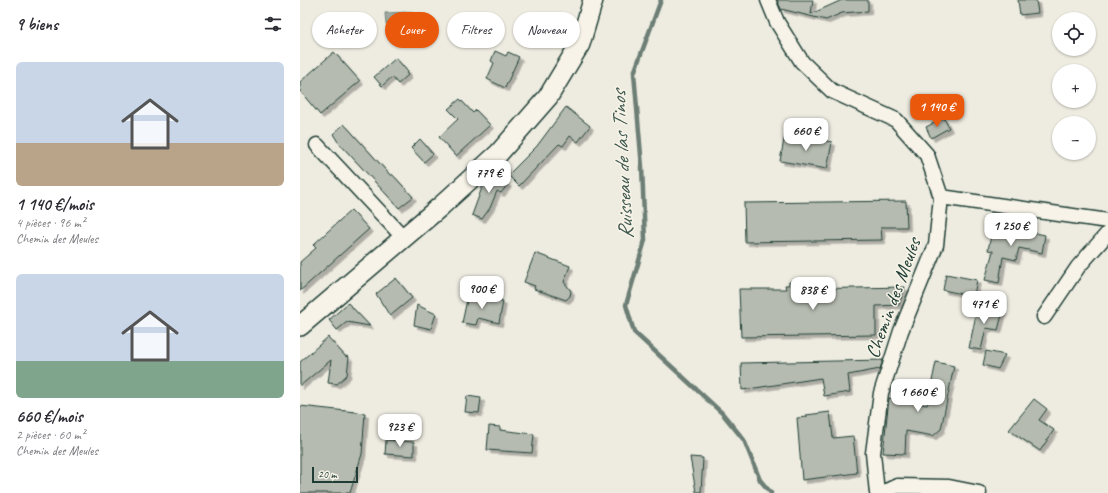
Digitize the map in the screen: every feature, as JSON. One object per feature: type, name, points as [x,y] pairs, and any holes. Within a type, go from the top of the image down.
[{"type":"main road","points":[[300,326],[404,238],[499,153],[548,97],[580,44],[593,0]]},
{"type":"street","name":"Chemin des Meules","points":[[768,0],[776,22],[802,62],[832,91],[896,120],[927,155],[941,197],[936,245],[901,331],[880,393],[873,453],[877,493]]},
{"type":"street","points":[[317,145],[404,238]]},
{"type":"street","points":[[941,197],[1108,221]]},
{"type":"street","points":[[1044,316],[1078,267],[1108,233]]},
{"type":"street","points":[[882,493],[897,486],[949,488],[979,493]]},
{"type":"building","points":[[777,0],[813,0],[811,14],[842,0],[868,0],[868,11],[842,13],[826,20],[781,9]]},
{"type":"building","points":[[1018,0],[1036,0],[1038,13],[1020,15]]},
{"type":"building","points":[[495,51],[506,56],[508,52],[519,57],[505,88],[487,79],[494,63],[491,61]]},
{"type":"building","points":[[334,52],[360,81],[320,115],[300,91],[300,82]]},
{"type":"building","points":[[396,58],[408,72],[406,73],[408,75],[398,84],[392,77],[382,86],[374,77]]},
{"type":"building","points":[[460,99],[473,113],[476,110],[490,125],[456,156],[439,137],[458,119],[448,109]]},
{"type":"building","points":[[566,107],[590,126],[578,142],[570,136],[563,146],[559,144],[519,186],[508,175],[537,146]]},
{"type":"building","points":[[944,118],[949,128],[931,138],[926,127]]},
{"type":"building","points":[[344,124],[391,176],[392,174],[413,197],[399,208],[338,142],[333,134]]},
{"type":"building","points":[[785,134],[832,142],[827,169],[780,161]]},
{"type":"building","points":[[420,139],[433,154],[424,162],[411,148]]},
{"type":"building","points":[[506,166],[501,178],[508,184],[501,193],[497,191],[490,208],[482,219],[472,215],[483,185]]},
{"type":"building","points":[[906,201],[907,227],[881,227],[882,240],[745,242],[744,203]]},
{"type":"building","points":[[351,210],[369,229],[300,291],[300,262],[316,248],[313,245]]},
{"type":"building","points":[[1016,221],[1027,224],[1026,231],[1045,235],[1042,253],[1019,248],[1016,260],[1003,257],[999,283],[985,280],[993,251],[988,250],[993,226],[1008,227],[1007,229],[1014,230]]},
{"type":"building","points":[[535,253],[570,266],[564,282],[571,291],[570,296],[566,300],[534,289],[535,286],[524,282]]},
{"type":"building","points":[[946,274],[977,280],[972,304],[961,302],[962,294],[943,290]]},
{"type":"building","points":[[396,278],[412,298],[390,316],[376,294]]},
{"type":"building","points":[[789,282],[800,282],[801,285],[804,285],[804,289],[905,287],[899,305],[876,306],[876,335],[741,337],[739,289],[786,289],[785,285],[789,285]]},
{"type":"building","points":[[468,295],[475,298],[476,296],[503,301],[499,323],[478,318],[476,325],[462,323]]},
{"type":"building","points":[[348,303],[370,326],[347,322],[337,330],[329,320]]},
{"type":"building","points":[[417,305],[436,314],[431,329],[414,325]]},
{"type":"building","points":[[978,305],[1003,311],[998,330],[986,328],[981,350],[969,348]]},
{"type":"building","points":[[328,337],[345,356],[349,357],[347,375],[337,384],[328,383],[331,360],[300,386],[300,362]]},
{"type":"building","points":[[986,351],[1005,355],[998,369],[983,365]]},
{"type":"building","points":[[883,360],[880,369],[848,375],[850,392],[824,396],[821,378],[742,390],[741,363]]},
{"type":"building","points":[[936,362],[954,366],[941,429],[933,436],[906,431],[905,454],[883,453],[889,398],[927,405]]},
{"type":"building","points":[[467,396],[481,398],[479,413],[465,412]]},
{"type":"building","points":[[1034,399],[1047,409],[1039,420],[1054,430],[1040,451],[1009,430]]},
{"type":"building","points":[[300,406],[365,413],[362,454],[350,493],[300,493]]},
{"type":"building","points":[[830,412],[833,438],[853,436],[857,473],[802,480],[797,418],[807,417],[806,415]]},
{"type":"building","points":[[489,426],[500,427],[500,430],[534,434],[532,453],[487,450]]},
{"type":"building","points":[[386,440],[414,442],[414,456],[385,454]]},
{"type":"building","points":[[690,457],[703,458],[701,492],[696,492]]},
{"type":"waterway","name":"Ruisseau de las Tinos","points":[[661,0],[634,73],[642,167],[645,240],[626,305],[634,332],[722,413],[744,440],[760,480],[771,493]]}]
